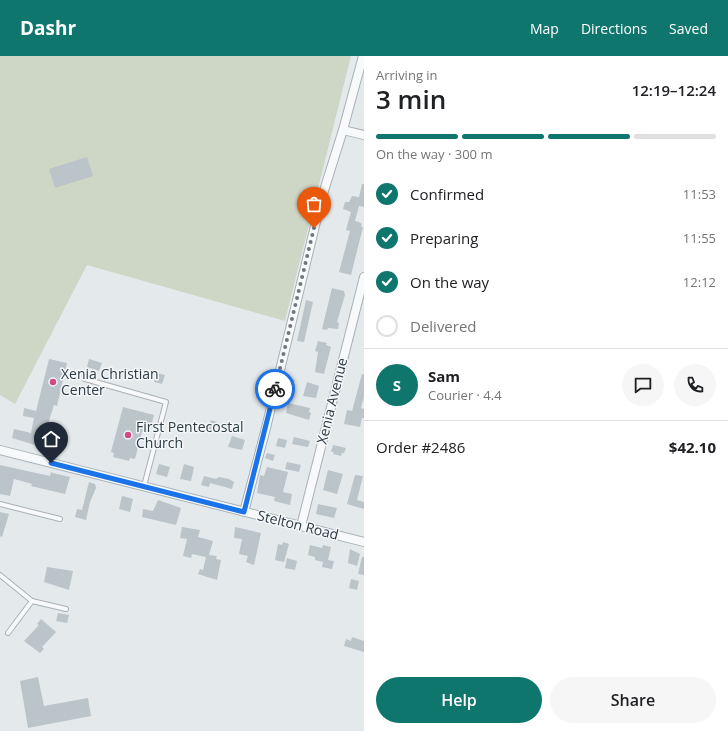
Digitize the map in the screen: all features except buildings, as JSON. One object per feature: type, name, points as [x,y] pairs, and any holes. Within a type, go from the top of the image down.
[{"type":"street","points":[[244,512],[322,197],[343,130],[363,56]]},
{"type":"street","points":[[343,130],[364,135]]},
{"type":"street","name":"Xenia Avenue","points":[[301,526],[364,277]]},
{"type":"street","name":"Stelton Road","points":[[0,450],[364,542]]},
{"type":"lane","points":[[85,379],[166,402],[144,486]]},
{"type":"lane","points":[[0,504],[60,519]]},
{"type":"lane","points":[[0,575],[32,601],[66,609]]},
{"type":"lane","points":[[8,633],[32,601]]},
{"type":"green space","points":[[0,56],[351,56],[285,321],[87,265],[15,404],[0,395]]},
{"type":"way so far","points":[[275,389],[314,228]]},
{"type":"place","name":"Xenia Christian Center","points":[[53,382]]},
{"type":"place","name":"First Pentecostal Church","points":[[128,435]]},
{"type":"route","points":[[51,463],[244,512],[275,389]]}]
